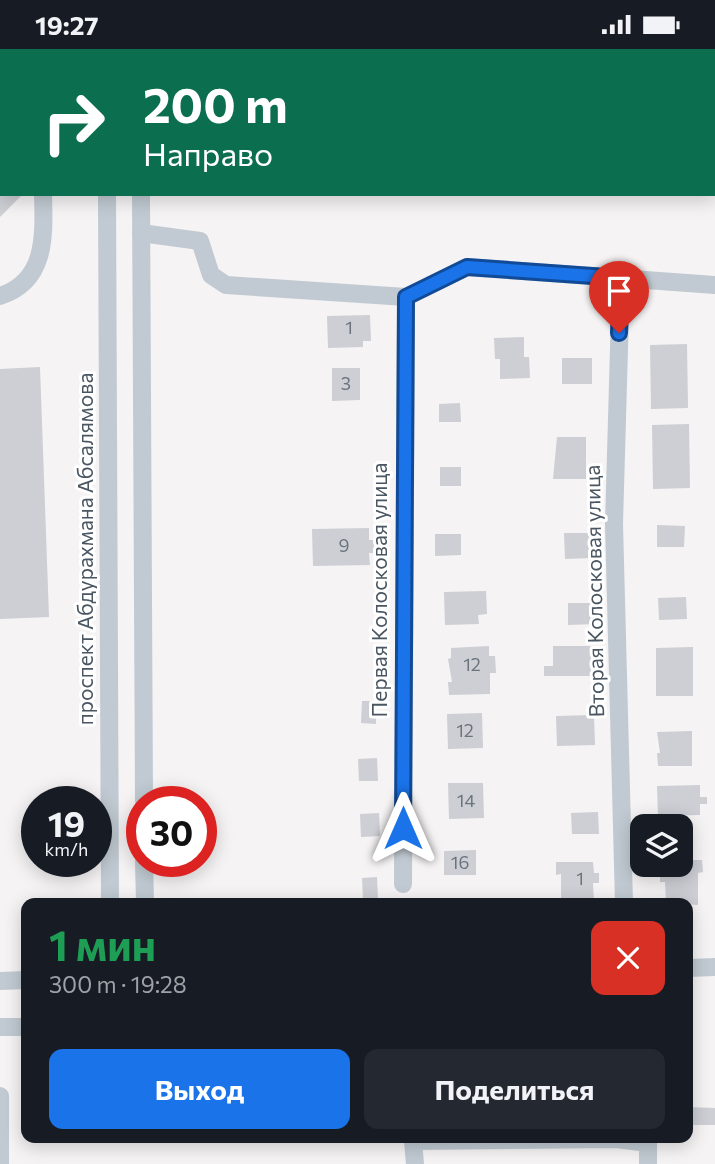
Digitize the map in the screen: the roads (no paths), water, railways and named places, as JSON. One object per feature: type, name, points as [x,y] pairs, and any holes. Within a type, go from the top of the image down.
[{"type":"street","points":[[0,296],[12,292],[36,270],[41,257],[43,196]]},
{"type":"street","name":"проспект Абдурахмана Абсалямова","points":[[107,196],[110,898]]},
{"type":"street","points":[[141,196],[144,786]]},
{"type":"street","points":[[141,233],[200,241],[211,275],[226,285],[406,297],[467,267],[715,285]]},
{"type":"street","name":"Вторая Колосковая улица","points":[[621,278],[614,524],[624,898]]},
{"type":"street","name":"Первая Колосковая улица","points":[[403,884],[402,524],[406,297]]},
{"type":"street","points":[[144,877],[145,898]]},
{"type":"street","points":[[693,968],[715,967]]},
{"type":"street","points":[[0,981],[21,980]]},
{"type":"street","points":[[0,1027],[21,1027]]},
{"type":"street","points":[[0,1096],[0,1164]]},
{"type":"street","points":[[413,1143],[415,1164]]},
{"type":"street","points":[[648,1143],[648,1164]]}]
